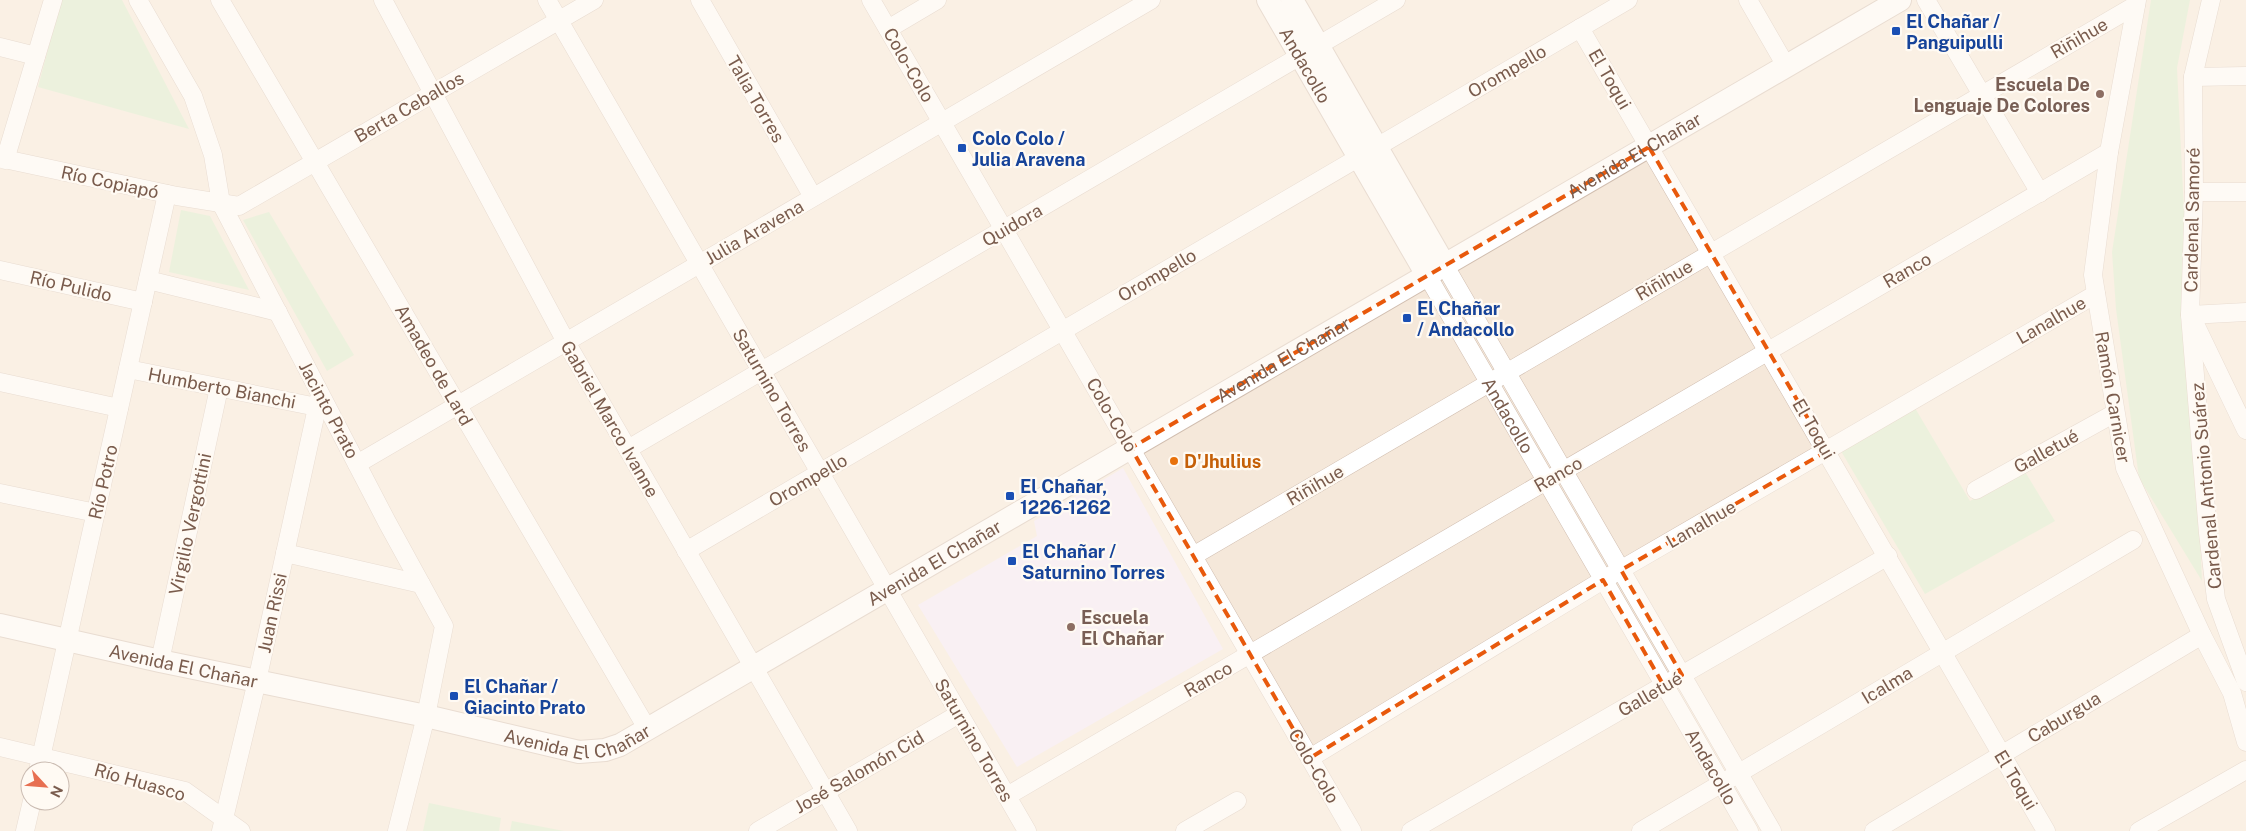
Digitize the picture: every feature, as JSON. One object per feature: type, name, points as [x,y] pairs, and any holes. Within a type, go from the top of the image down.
[{"type":"street","points":[[2,159],[36,56],[52,0]]},
{"type":"street","name":"Jacinto Prato","points":[[138,0],[193,96],[213,155],[221,203],[278,312],[318,401],[357,464],[444,626],[426,716],[397,831]]},
{"type":"street","name":"Amadeo de Lard","points":[[220,0],[648,730]]},
{"type":"street","name":"Gabriel Marco Ivanne","points":[[383,0],[434,92],[566,342],[848,831]]},
{"type":"street","name":"Saturnino Torres","points":[[547,0],[1007,796],[1022,829]]},
{"type":"street","name":"Berta Ceballos","points":[[221,203],[239,206],[594,0]]},
{"type":"street","name":"Talia Torres","points":[[700,0],[813,197]]},
{"type":"street","name":"Colo-Colo","points":[[871,0],[1352,831]]},
{"type":"street","points":[[888,29],[937,0]]},
{"type":"street","name":"Julia Aravena","points":[[357,464],[1151,0]]},
{"type":"street","name":"Andacollo","points":[[1268,0],[1309,51],[1368,152],[1436,270],[1489,383],[1748,831]]},
{"type":"street","name":"Andacollo","points":[[1292,0],[1309,51]]},
{"type":"street","name":"Quidora","points":[[628,449],[1396,0]]},
{"type":"street","name":"Orompello","points":[[686,551],[1628,0]]},
{"type":"street","points":[[1748,0],[1786,66]]},
{"type":"street","name":"Avenida El Chañar","points":[[0,625],[426,716],[579,752],[605,750],[620,745],[648,730],[1900,0]]},
{"type":"street","points":[[1926,0],[2040,192]]},
{"type":"street","name":"Cardenal Samoré","points":[[2211,0],[2193,77],[2194,192],[2190,315],[2246,430]]},
{"type":"street","name":"Riñihue","points":[[1193,556],[1982,95],[2137,2]]},
{"type":"street","name":"Ramón Carnicer","points":[[2137,2],[2109,152],[2093,275],[2125,468],[2202,635],[2232,693],[2246,742]]},
{"type":"street","name":"El Toqui","points":[[1580,28],[1944,651],[2001,755],[2046,831]]},
{"type":"street","points":[[0,47],[36,56]]},
{"type":"street","points":[[2193,77],[2246,76]]},
{"type":"street","name":"Ranco","points":[[1007,796],[2109,152]]},
{"type":"street","name":"Río Copiapó","points":[[2,159],[167,194],[221,203]]},
{"type":"street","points":[[2194,192],[2246,192]]},
{"type":"street","name":"Río Potro","points":[[41,761],[167,194]]},
{"type":"street","name":"Río Pulido","points":[[0,270],[143,302]]},
{"type":"street","name":"Andacollo","points":[[1436,270],[1507,372],[1772,831]]},
{"type":"street","points":[[148,280],[278,312]]},
{"type":"street","name":"Lanalhue","points":[[1310,758],[1604,580],[2096,294]]},
{"type":"street","points":[[2190,315],[2246,312]]},
{"type":"street","name":"Cardenal Antonio Suárez","points":[[2190,315],[2208,533],[2216,599],[2246,682]]},
{"type":"street","name":"Humberto Bianchi","points":[[128,369],[219,388],[318,401]]},
{"type":"street","points":[[0,382],[119,408]]},
{"type":"street","name":"Virgilio Vergottini","points":[[160,660],[219,388]]},
{"type":"street","name":"Juan Rissi","points":[[222,825],[257,681],[318,401]]},
{"type":"street","name":"Galletué","points":[[1976,490],[2115,412]]},
{"type":"street","points":[[0,493],[96,513]]},
{"type":"street","name":"Icalma","points":[[1641,831],[2133,540]]},
{"type":"street","points":[[285,553],[421,584]]},
{"type":"street","name":"Galletué","points":[[1411,831],[1888,556]]},
{"type":"street","name":"Caburgua","points":[[1874,831],[2202,635]]},
{"type":"street","name":"José Salomón Cid","points":[[758,831],[959,714]]},
{"type":"street","name":"Río Huasco","points":[[0,747],[33,761]]},
{"type":"street","name":"Río Huasco","points":[[70,770],[185,791],[222,825],[241,831]]},
{"type":"street","points":[[2139,831],[2246,770]]},
{"type":"street","points":[[1185,831],[1237,800]]},
{"type":"street","points":[[25,831],[30,811]]},
{"type":"highlighted area","points":[[1649,147],[1827,451],[1621,570],[1682,675],[1664,686],[1603,580],[1310,758],[1131,448]]},
{"type":"shaded area","points":[[0,0],[2246,0],[2246,831],[0,831]]},
{"type":"shaded area","name":"Escuela El Chañar","points":[[1123,468],[1223,649],[1017,767],[918,605],[1037,536],[1034,521]]},
{"type":"green space","points":[[61,0],[122,0],[189,129],[38,87]]},
{"type":"green space","points":[[2151,0],[2190,0],[2177,68],[2202,581],[2139,478],[2116,309],[2112,252]]},
{"type":"green space","points":[[181,210],[210,216],[249,290],[169,272]]},
{"type":"green space","points":[[269,212],[354,355],[327,371],[243,220]]},
{"type":"green space","points":[[1915,408],[1970,501],[2024,470],[2055,521],[1925,594],[1841,451]]},
{"type":"green space","points":[[429,803],[501,818],[499,831],[423,831]]},
{"type":"green space","points":[[512,821],[564,831],[510,831]]},
{"type":"place","name":"El Chañar / Panguipulli","points":[[1896,31]]},
{"type":"place","name":"Escuela De Lenguaje De Colores","points":[[2100,94]]},
{"type":"place","name":"Colo Colo / Julia Aravena","points":[[962,148]]},
{"type":"place","name":"El Chañar / Andacollo","points":[[1407,318]]},
{"type":"place","name":"D'Jhulius","points":[[1174,461]]},
{"type":"place","name":"El Chañar, 1226-1262","points":[[1010,496]]},
{"type":"place","name":"El Chañar / Saturnino Torres","points":[[1012,561]]},
{"type":"place","name":"Escuela El Chañar","points":[[1071,627]]},
{"type":"place","name":"El Chañar / Giacinto Prato","points":[[454,696]]}]
